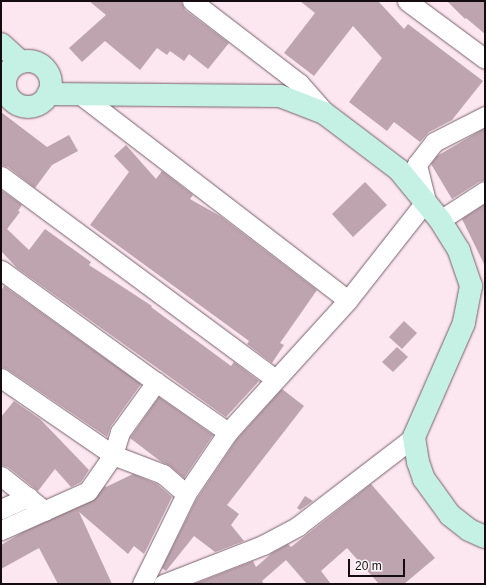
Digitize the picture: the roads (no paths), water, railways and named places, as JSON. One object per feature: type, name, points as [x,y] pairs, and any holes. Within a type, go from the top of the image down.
[{"type":"main road","points":[[1,44],[21,62]]},
{"type":"main road","points":[[29,61],[43,66],[50,79],[48,94],[43,101],[33,106],[21,105],[5,88],[8,72],[21,62],[29,61]]},
{"type":"main road","points":[[48,94],[82,96],[280,96],[327,115],[399,170],[426,201],[440,220],[459,251],[471,286],[464,323],[414,437],[418,462],[424,480],[437,500],[450,515],[469,530],[485,537]]},
{"type":"street","points":[[192,1],[299,83],[327,115]]},
{"type":"street","points":[[407,1],[485,59]]},
{"type":"street","points":[[82,96],[348,300]]},
{"type":"street","points":[[142,584],[186,494],[228,432],[348,300],[426,201],[417,164],[434,142],[485,116]]},
{"type":"street","points":[[1,176],[275,379]]},
{"type":"street","points":[[440,220],[485,191]]},
{"type":"street","points":[[1,270],[228,432]]},
{"type":"street","points":[[1,378],[113,455],[162,474],[186,494]]},
{"type":"street","points":[[1,530],[88,491],[113,455],[120,432],[156,382]]},
{"type":"street","points":[[163,584],[262,545],[298,526],[414,437]]},
{"type":"street","points":[[1,476],[45,511]]},
{"type":"street","points":[[1,509],[28,497]]}]
